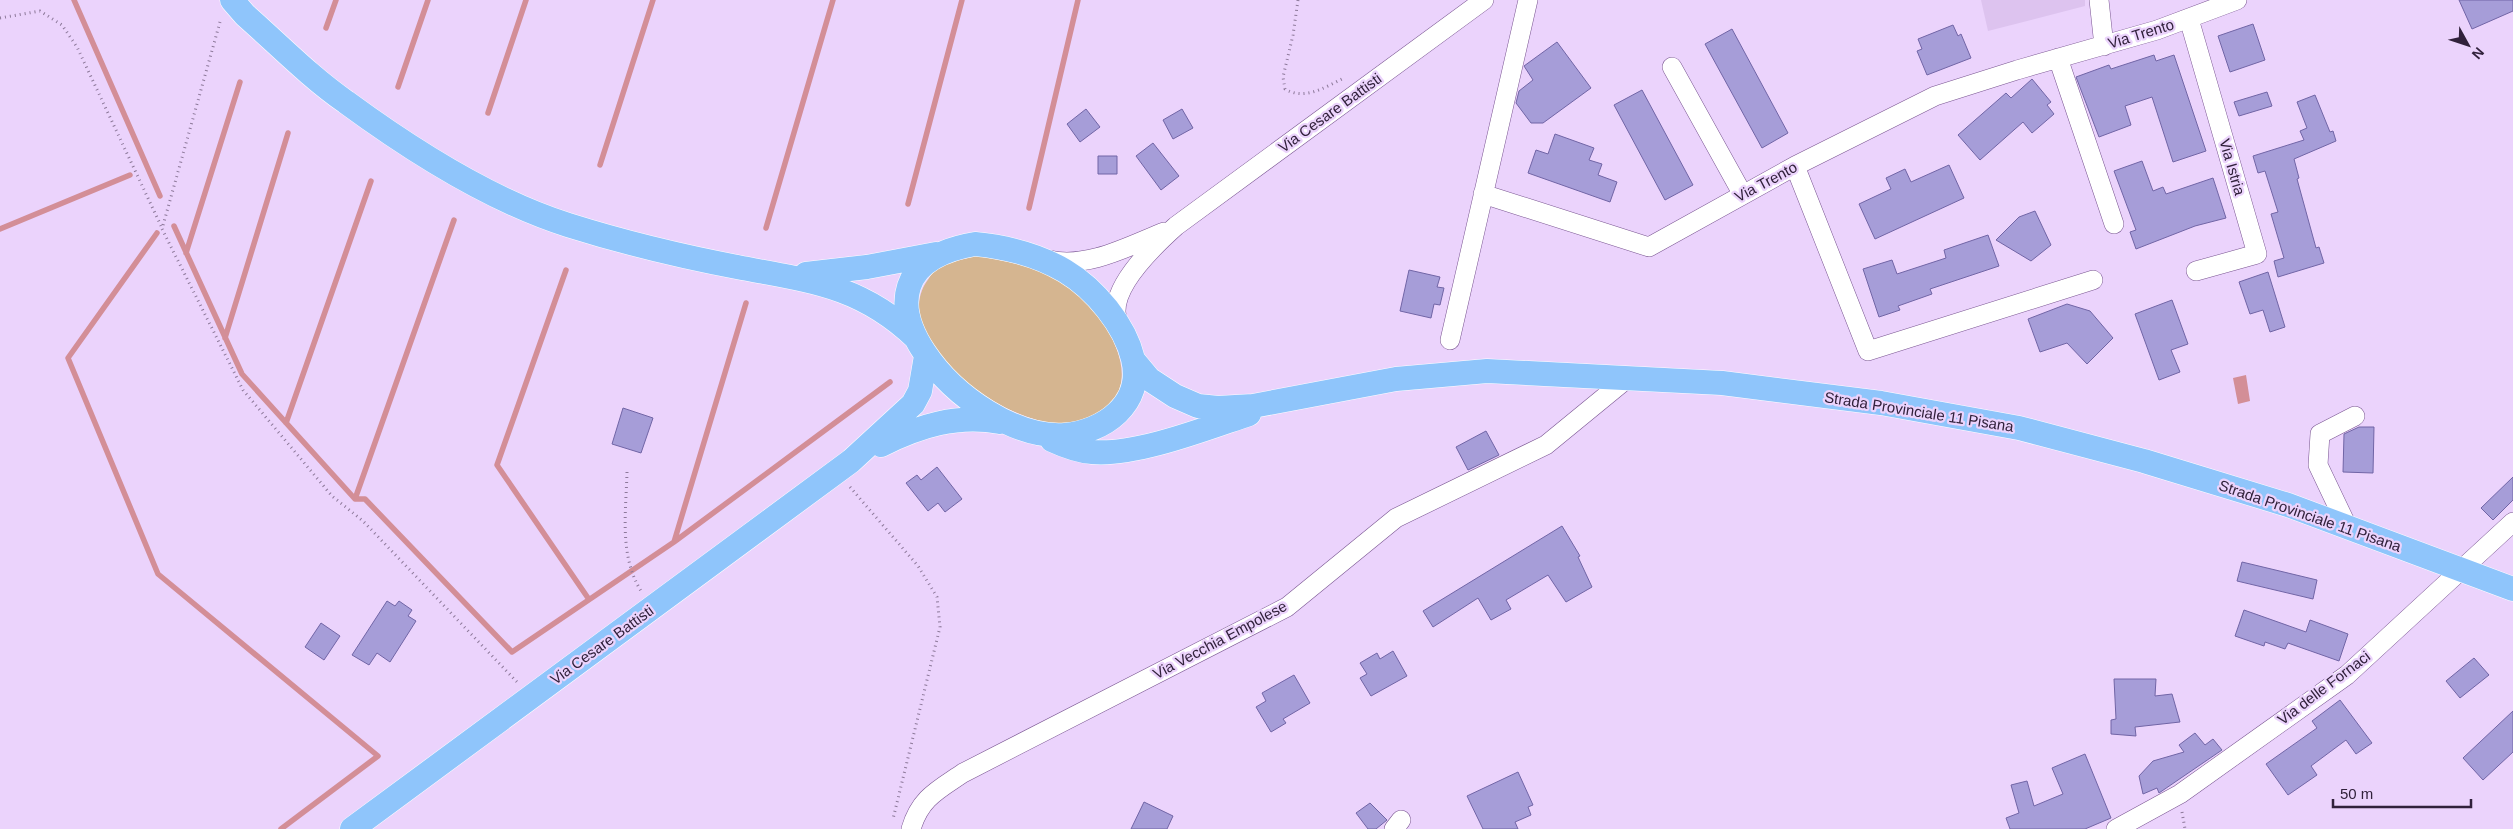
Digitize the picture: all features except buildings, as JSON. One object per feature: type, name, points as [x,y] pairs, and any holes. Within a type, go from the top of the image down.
[{"type":"main road","points":[[232,0],[245,15],[345,102],[418,150],[490,192],[568,225],[723,264],[789,275],[842,289],[895,317],[921,346]]},
{"type":"main road","name":"Via Cesare Battisti","points":[[844,466],[912,430],[934,424],[979,418],[1056,436],[1080,434],[1112,420],[1124,406],[1131,390],[1134,361],[1119,327],[1097,298],[1066,271],[1010,249],[975,244],[941,252],[923,265],[910,286],[906,299],[908,318],[921,346],[945,380],[966,397],[1019,426]]},
{"type":"main road","points":[[789,275],[867,267],[941,252]]},
{"type":"main road","name":"Via Cesare Battisti","points":[[352,829],[844,466],[913,404],[920,391],[921,346]]},
{"type":"main road","name":"Strada Provinciale 11 Pisana","points":[[1134,361],[1149,378],[1175,396],[1198,406],[1218,408],[1253,406],[1396,380],[1487,371],[1722,383],[1881,403],[2019,428],[2144,461],[2347,526],[2513,588]]},
{"type":"main road","name":"Strada Provinciale 11 Pisana","points":[[1019,426],[1076,450],[1103,453],[1160,442],[1303,396]]},
{"type":"street","name":"Via Cesare Battisti","points":[[1119,327],[1116,310],[1127,282],[1152,247],[1176,226],[1484,0]]},
{"type":"street","points":[[1450,340],[1528,0]]},
{"type":"street","points":[[2098,0],[2104,46]]},
{"type":"street","name":"Via Trento","points":[[1483,194],[1649,247],[1795,166],[1935,96],[2189,19],[2237,0]]},
{"type":"street","name":"Via Istria","points":[[2189,19],[2257,254],[2196,271]]},
{"type":"street","points":[[2058,58],[2114,224]]},
{"type":"street","points":[[1672,67],[1743,195]]},
{"type":"street","points":[[1795,166],[1868,351],[2093,280]]},
{"type":"street","name":"Via Cesare Battisti","points":[[1031,256],[1068,264],[1082,262],[1130,246],[1176,226]]},
{"type":"street","name":"Via Vecchia Empolese","points":[[912,829],[916,812],[929,796],[963,773],[1287,607],[1396,518],[1546,445],[1628,377]]},
{"type":"street","points":[[2347,526],[2318,465],[2320,434],[2355,416]]},
{"type":"street","name":"Via delle Fornaci","points":[[2116,829],[2180,794],[2347,675],[2513,522]]},
{"type":"path","points":[[1298,0],[1293,36],[1283,77],[1286,89],[1294,94],[1307,95],[1351,74]]},
{"type":"path","points":[[0,18],[40,11],[62,25],[77,47],[162,229],[243,390],[332,496],[363,521],[531,697]]},
{"type":"path","points":[[162,229],[220,22]]},
{"type":"path","points":[[844,466],[918,566],[937,597],[940,627],[891,829]]},
{"type":"path","points":[[627,472],[626,556],[633,577]]},
{"type":"shaded area","points":[[1981,0],[2085,0],[2085,6],[1988,31]]},
{"type":"shaded area","points":[[975,256],[1018,264],[1048,275],[1077,293],[1094,311],[1108,332],[1118,353],[1122,375],[1117,394],[1103,410],[1078,422],[1053,423],[1024,416],[994,401],[965,381],[941,357],[925,331],[919,305],[927,281],[939,267]]},
{"type":"shaded area","points":[[2246,375],[2250,401],[2238,404],[2233,378]]},
{"type":"waterway","points":[[74,0],[160,196]]},
{"type":"waterway","points":[[326,28],[336,0]]},
{"type":"waterway","points":[[398,87],[428,0]]},
{"type":"waterway","points":[[488,113],[526,0]]},
{"type":"waterway","points":[[600,165],[653,0]]},
{"type":"waterway","points":[[766,228],[833,0]]},
{"type":"waterway","points":[[908,204],[962,0]]},
{"type":"waterway","points":[[1029,208],[1078,0]]},
{"type":"waterway","points":[[186,253],[240,82]]},
{"type":"waterway","points":[[225,338],[288,133]]},
{"type":"waterway","points":[[0,229],[130,175]]},
{"type":"waterway","points":[[286,423],[371,181]]},
{"type":"waterway","points":[[355,499],[454,220]]},
{"type":"waterway","points":[[174,226],[242,374],[355,499],[365,499],[512,652],[674,542],[890,382]]},
{"type":"waterway","points":[[157,233],[68,358],[158,574],[378,756],[281,829]]},
{"type":"waterway","points":[[566,270],[497,465],[588,598]]},
{"type":"waterway","points":[[674,542],[746,303]]}]
